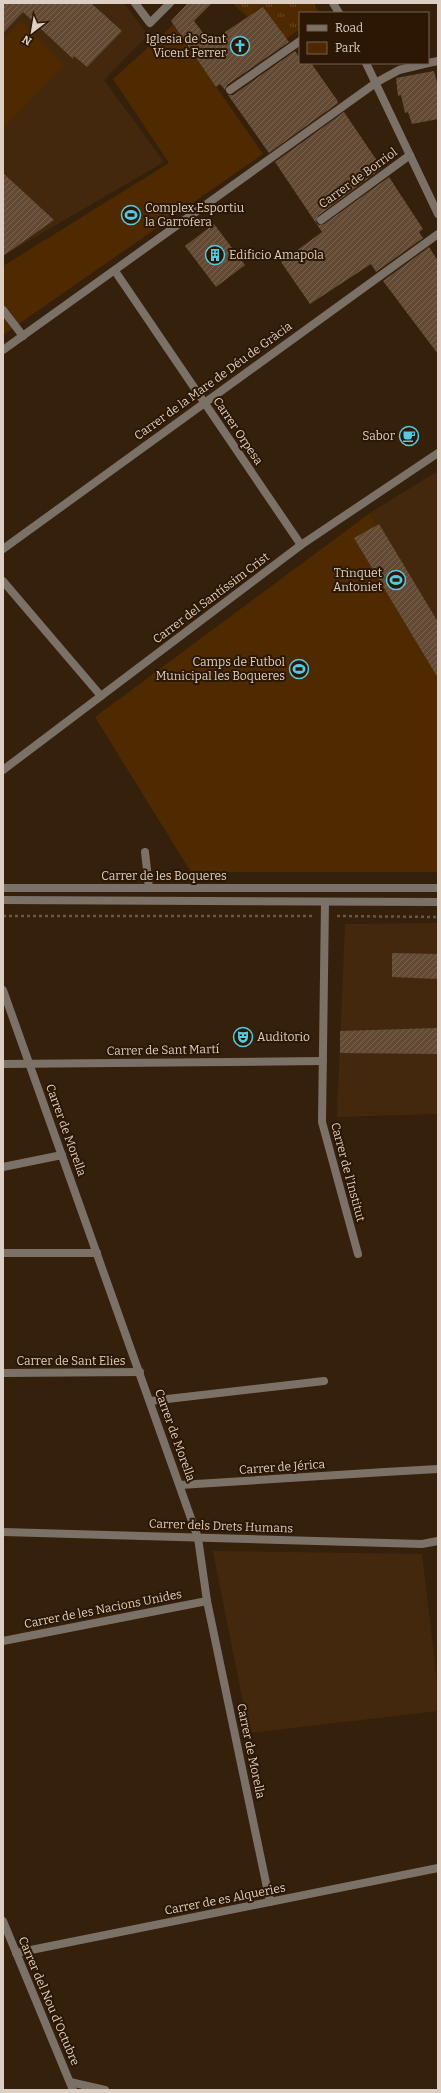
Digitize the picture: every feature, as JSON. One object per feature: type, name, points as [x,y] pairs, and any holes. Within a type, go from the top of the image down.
[{"type":"street","points":[[135,3],[150,23],[170,3]]},
{"type":"street","points":[[333,3],[338,12]]},
{"type":"street","points":[[230,90],[299,42]]},
{"type":"street","points":[[367,64],[438,214]]},
{"type":"street","points":[[3,350],[376,82],[399,70],[424,64]]},
{"type":"street","name":"Carrer de Borriol","points":[[321,220],[410,155]]},
{"type":"street","name":"Carrer de la Mare de Déu de Gràcia","points":[[3,548],[438,234]]},
{"type":"street","name":"Carrer Orpesa","points":[[115,271],[302,545]]},
{"type":"street","points":[[3,310],[23,336]]},
{"type":"street","name":"Carrer del Santíssim Crist","points":[[3,770],[302,545],[438,453]]},
{"type":"street","points":[[3,581],[101,696]]},
{"type":"street","points":[[145,852],[149,888]]},
{"type":"street","name":"Carrer de les Boqueres","points":[[3,888],[438,888]]},
{"type":"street","points":[[325,888],[325,902]]},
{"type":"street","name":"Carrer de les Boqueres","points":[[3,900],[438,902]]},
{"type":"street","name":"Carrer de l'Institut","points":[[325,902],[322,1122],[358,1254]]},
{"type":"street","name":"Carrer de Morella","points":[[3,990],[198,1538],[207,1601],[270,1902]]},
{"type":"street","name":"Carrer de Sant Martí","points":[[3,1064],[323,1061]]},
{"type":"street","points":[[3,1167],[62,1155]]},
{"type":"street","points":[[3,1253],[97,1253]]},
{"type":"street","name":"Carrer de Sant Elies","points":[[3,1373],[140,1372]]},
{"type":"street","points":[[150,1401],[324,1381]]},
{"type":"street","name":"Carrer de Jérica","points":[[180,1485],[438,1469]]},
{"type":"street","name":"Carrer dels Drets Humans","points":[[3,1532],[422,1544],[438,1541]]},
{"type":"street","name":"Carrer de les Nacions Unides","points":[[3,1641],[207,1601]]},
{"type":"street","name":"Carrer de es Alqueries","points":[[16,1953],[438,1868]]},
{"type":"street","name":"Carrer del Nou d'Octubre","points":[[3,1921],[73,2090]]},
{"type":"street","points":[[70,2082],[105,2090]]},
{"type":"path","points":[[3,916],[438,917]]},
{"type":"shaded area","points":[[3,3],[124,3],[148,35],[104,80],[164,162],[3,256]]},
{"type":"shaded area","points":[[438,471],[438,622],[370,513]]},
{"type":"shaded area","points":[[438,923],[438,1114],[337,1117],[345,924]]},
{"type":"shaded area","points":[[213,1551],[422,1554],[438,1690],[438,1711],[249,1733]]},
{"type":"green space","points":[[232,3],[313,3],[318,12],[299,12],[299,30],[286,39],[263,7],[248,17]]},
{"type":"green space","points":[[21,21],[64,65],[3,129],[3,41]]},
{"type":"green space","name":"Complex Esportiu la Garrofera","points":[[173,25],[263,154],[3,335],[3,266],[169,163],[113,79]]},
{"type":"green space","name":"Camps de Futbol Municipal les Boqueres","points":[[370,513],[438,622],[438,872],[191,872],[95,717]]},
{"type":"building","points":[[3,3],[91,3],[122,31],[87,67],[74,56],[73,59],[23,12],[3,33]]},
{"type":"building","name":"Iglesia de Sant Vicent Ferrer","points":[[188,3],[212,3],[194,21],[210,42],[263,7],[289,42],[227,85],[225,90],[220,84],[216,87],[171,21]]},
{"type":"building","points":[[295,51],[299,57],[299,64],[312,64],[338,103],[269,153],[228,95],[233,95]]},
{"type":"building","points":[[434,71],[438,86],[438,119],[412,124],[408,112],[405,113],[401,95],[398,96],[396,78]]},
{"type":"building","points":[[344,112],[382,168],[318,216],[316,223],[319,225],[324,224],[389,177],[423,229],[419,232],[423,238],[376,272],[371,264],[310,304],[281,262],[322,232],[275,162]]},
{"type":"building","points":[[3,173],[54,220],[3,256]]},
{"type":"building","name":"Edificio Amapola","points":[[214,224],[245,265],[216,287],[185,246]]},
{"type":"building","points":[[429,247],[438,261],[438,354],[383,281]]},
{"type":"building","name":"Trinquet Antoniet","points":[[379,524],[438,622],[438,678],[354,538]]},
{"type":"building","points":[[392,953],[438,954],[438,979],[392,977]]},
{"type":"building","points":[[438,1028],[438,1054],[340,1053],[340,1031]]},
{"type":"place","name":"Iglesia de Sant Vicent Ferrer","points":[[240,46]]},
{"type":"place","name":"Complex Esportiu la Garrofera","points":[[131,215]]},
{"type":"place","name":"Edificio Amapola","points":[[215,255]]},
{"type":"place","name":"Sabor","points":[[409,436]]},
{"type":"place","name":"Trinquet Antoniet","points":[[396,580]]},
{"type":"place","name":"Camps de Futbol Municipal les Boqueres","points":[[299,669]]},
{"type":"place","name":"Auditorio","points":[[243,1037]]}]
